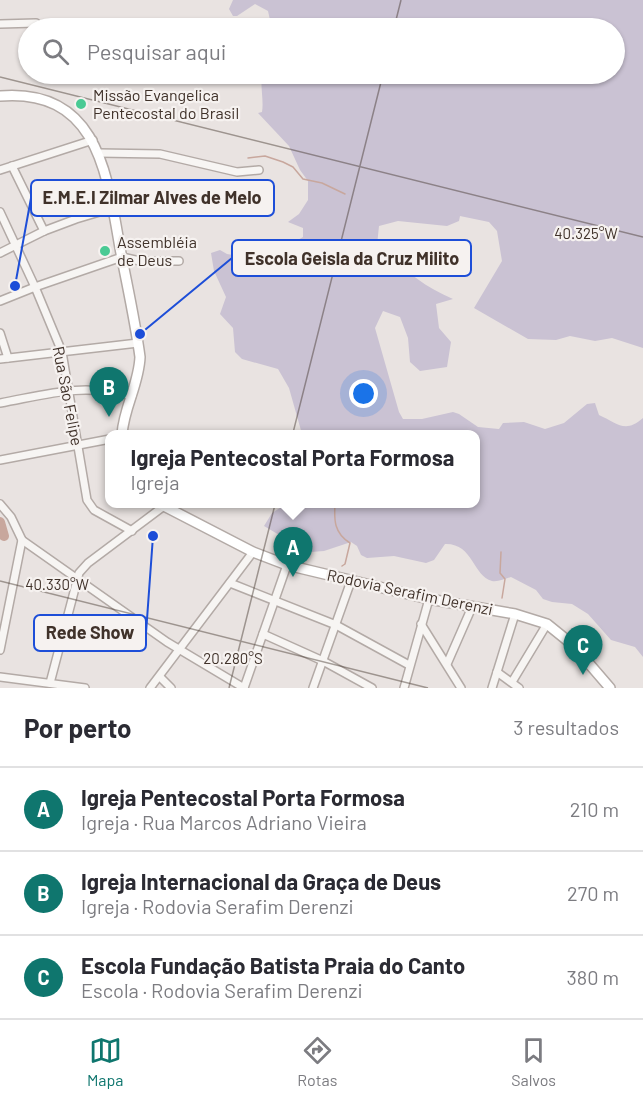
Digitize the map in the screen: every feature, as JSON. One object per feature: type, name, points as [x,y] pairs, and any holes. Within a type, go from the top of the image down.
[{"type":"main road","points":[[0,96],[27,96],[61,106],[76,118],[93,140],[99,153],[113,208],[138,343],[140,369],[126,412],[123,430]]},
{"type":"main road","name":"Rodovia Serafim Derenzi","points":[[168,508],[253,552],[287,565],[429,599],[515,614],[547,624],[573,645],[610,688]]},
{"type":"street","points":[[0,24],[18,24]]},
{"type":"street","points":[[0,170],[93,140]]},
{"type":"street","points":[[99,153],[160,154],[230,171],[259,170]]},
{"type":"street","points":[[12,166],[44,231]]},
{"type":"street","points":[[0,253],[44,231],[113,208]]},
{"type":"street","name":"Rua São Felipe","points":[[0,212],[35,286],[62,352],[87,500],[90,507],[99,514],[132,531]]},
{"type":"street","points":[[0,301],[35,286],[122,257],[140,261],[179,261]]},
{"type":"street","points":[[0,333],[4,359],[138,343]]},
{"type":"street","points":[[0,404],[69,390],[105,390],[132,396]]},
{"type":"street","points":[[0,460],[105,440]]},
{"type":"street","points":[[0,504],[11,517],[21,540],[180,649],[244,688],[287,565]]},
{"type":"street","points":[[50,683],[77,577],[88,563],[132,531],[159,508]]},
{"type":"street","points":[[0,650],[21,540]]},
{"type":"street","points":[[150,688],[253,552]]},
{"type":"street","points":[[313,688],[351,581]]},
{"type":"street","points":[[230,583],[336,625],[409,665]]},
{"type":"street","points":[[404,688],[429,599]]},
{"type":"street","points":[[447,664],[472,607]]},
{"type":"street","points":[[492,688],[515,614]]},
{"type":"street","points":[[421,624],[461,688]]},
{"type":"street","points":[[512,682],[547,624]]},
{"type":"street","points":[[263,634],[323,661],[372,688]]},
{"type":"street","points":[[497,672],[519,688]]},
{"type":"street","points":[[0,676],[35,685],[50,683],[85,688]]},
{"type":"street","points":[[160,677],[171,688]]},
{"type":"shaded area","points":[[233,0],[643,0],[643,348],[612,338],[595,341],[570,336],[556,340],[528,339],[474,308],[502,261],[497,231],[489,222],[460,216],[459,221],[447,226],[398,221],[379,226],[377,245],[422,282],[453,299],[436,304],[439,328],[451,342],[447,367],[420,371],[410,362],[408,338],[400,317],[383,311],[375,328],[403,419],[422,419],[453,412],[478,427],[499,429],[503,423],[524,422],[545,429],[564,423],[587,404],[595,403],[599,415],[621,426],[637,423],[643,418],[643,657],[635,647],[611,640],[588,614],[572,604],[543,599],[536,590],[511,577],[494,581],[486,578],[467,554],[454,545],[445,544],[434,560],[426,563],[394,556],[367,558],[361,555],[357,546],[351,542],[324,551],[311,552],[264,526],[272,513],[280,508],[480,508],[480,430],[301,430],[289,388],[278,369],[242,359],[235,352],[233,328],[220,314],[226,297],[214,271],[211,253],[220,250],[239,256],[296,241],[303,237],[303,228],[288,222],[299,214],[308,200],[308,181],[289,146],[258,113],[262,112],[261,84],[625,84],[625,18],[270,18],[268,11],[255,4],[237,16],[233,16],[229,9]]},
{"type":"waterway","points":[[248,158],[265,156],[283,162],[293,167],[303,179],[322,183],[345,194]]},
{"type":"waterway","points":[[335,508],[336,526],[341,535],[350,543],[345,564],[342,566]]},
{"type":"waterway","points":[[0,522],[4,536]]},
{"type":"waterway","points":[[501,552],[500,573],[505,579],[502,598]]},
{"type":"place","name":"Missão Evangelica Pentecostal do Brasil","points":[[81,104]]},
{"type":"place","name":"Assembléia de Deus","points":[[105,251]]},
{"type":"place","name":"E.M.E.I Zilmar Alves de Melo","points":[[15,286]]},
{"type":"place","name":"Escola Geisla da Cruz Milito","points":[[140,334]]},
{"type":"place","name":"Igreja Internacional da Graça de Deus","points":[[109,417]]},
{"type":"place","name":"Rede Show","points":[[153,536]]},
{"type":"place","name":"Igreja Pentecostal Porta Formosa","points":[[293,577]]},
{"type":"place","name":"Escola Fundação Batista Praia do Canto","points":[[583,675]]}]
